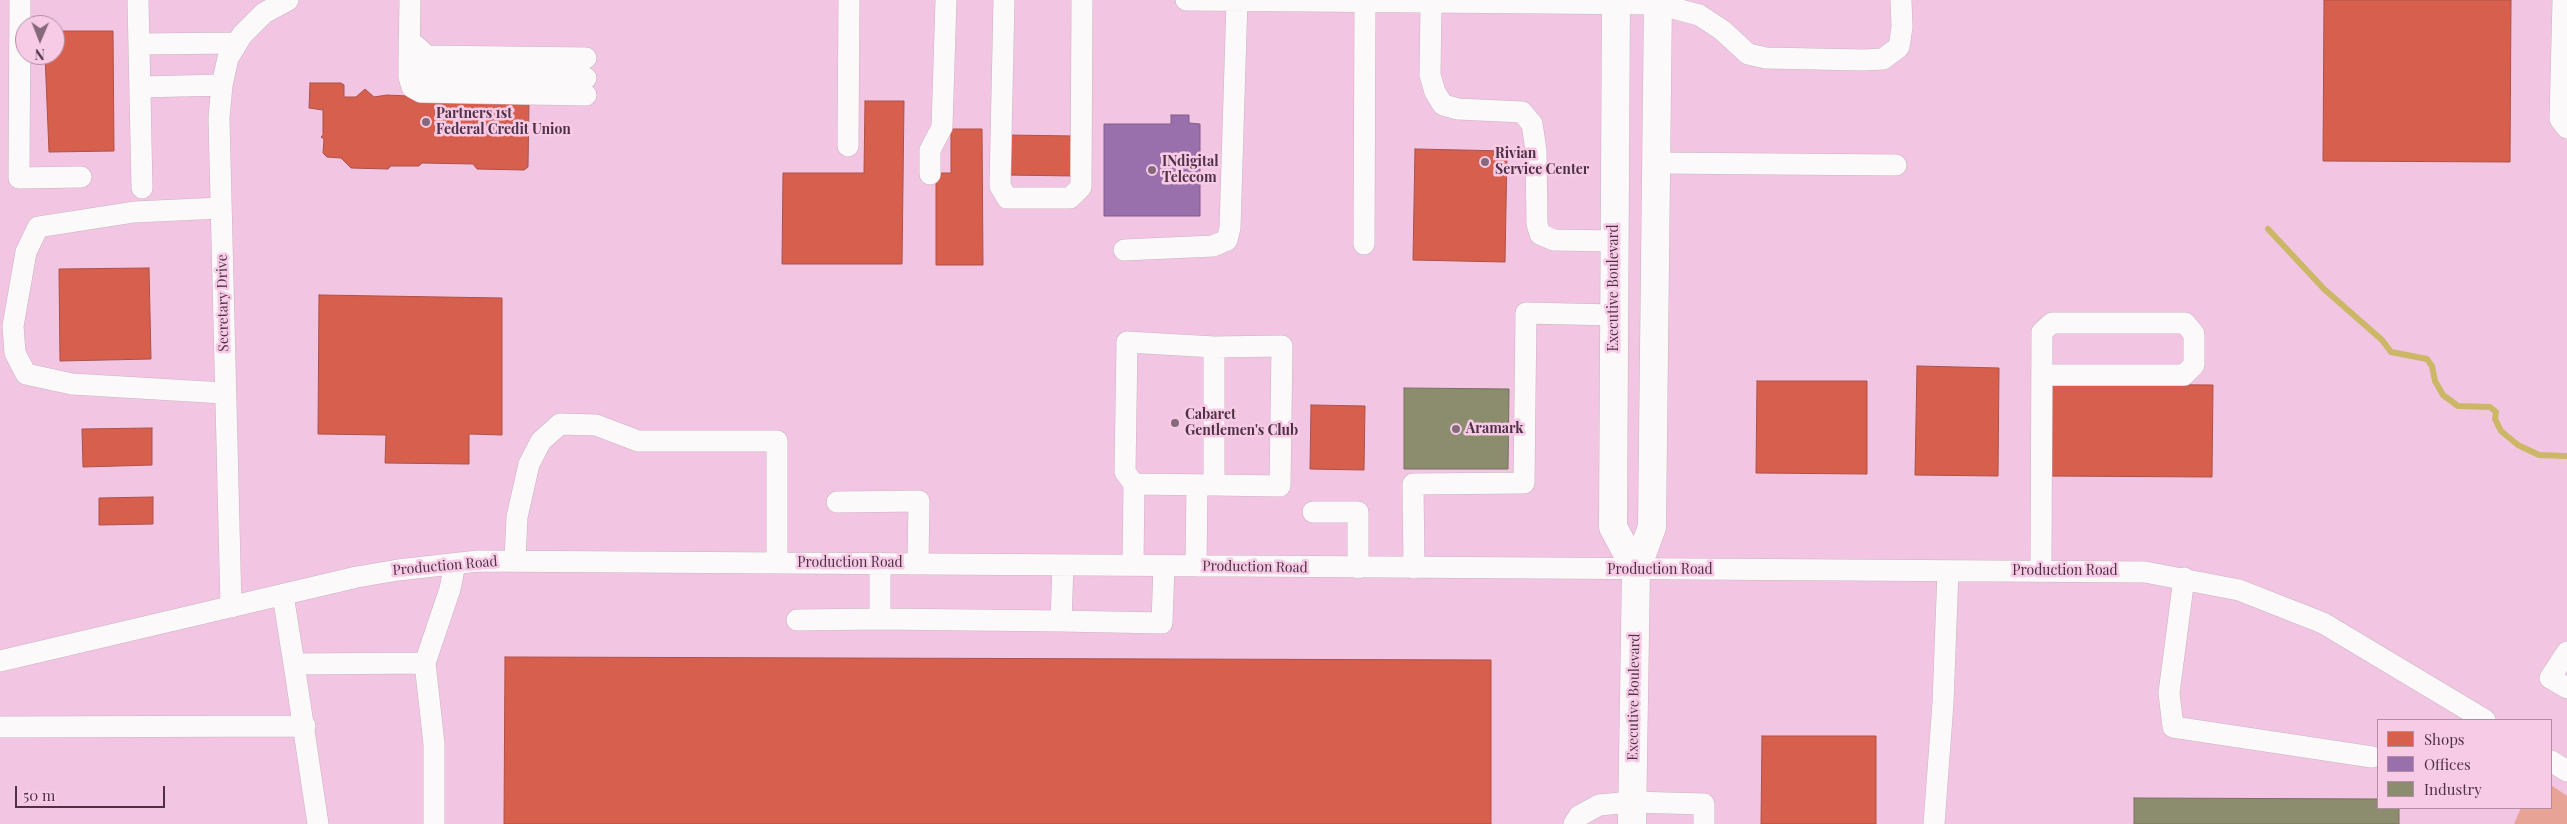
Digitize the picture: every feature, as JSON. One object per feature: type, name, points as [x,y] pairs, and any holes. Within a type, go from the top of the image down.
[{"type":"main road","name":"Executive Boulevard","points":[[1616,2],[1613,527],[1636,570]]},
{"type":"main road","name":"Executive Boulevard","points":[[1632,813],[1636,570],[1652,527],[1658,2]]},
{"type":"street","points":[[20,0],[19,178],[81,177]]},
{"type":"street","points":[[138,0],[142,188]]},
{"type":"street","name":"Secretary Drive","points":[[230,608],[221,208],[220,118],[222,85],[228,58],[242,35],[264,13],[288,0]]},
{"type":"street","points":[[410,0],[409,55],[416,72],[424,75],[586,77]]},
{"type":"street","points":[[848,146],[849,0]]},
{"type":"street","points":[[930,174],[930,150],[942,127],[946,0]]},
{"type":"street","points":[[1004,0],[1000,186],[1007,198],[1070,198],[1081,187],[1082,0]]},
{"type":"street","points":[[1186,0],[1658,2],[1699,15],[1722,30],[1748,54],[1766,58],[1863,60],[1882,58],[1898,47],[1902,27],[1901,0]]},
{"type":"street","points":[[1124,250],[1213,246],[1227,240],[1230,228],[1237,0]]},
{"type":"street","points":[[2563,0],[2560,120],[2567,128]]},
{"type":"street","points":[[1364,244],[1365,2]]},
{"type":"street","points":[[1430,2],[1430,74],[1435,92],[1443,105],[1458,109],[1522,112],[1532,124],[1536,150],[1537,224],[1540,234],[1554,240],[1614,241]]},
{"type":"street","points":[[139,44],[237,43]]},
{"type":"street","points":[[140,86],[222,85]]},
{"type":"street","points":[[1656,163],[1896,165]]},
{"type":"street","points":[[221,208],[134,212],[38,228],[26,252],[13,326],[15,353],[26,374],[72,384],[224,393]]},
{"type":"street","points":[[1414,568],[1413,484],[1524,483],[1526,313],[1614,315]]},
{"type":"street","points":[[2041,571],[2042,332],[2052,323],[2185,323],[2194,334],[2194,365],[2184,375],[2042,375]]},
{"type":"street","points":[[1133,566],[1134,484],[1125,472],[1127,342],[1214,346],[1282,346],[1280,486],[1134,484]]},
{"type":"street","points":[[1196,566],[1205,485],[1214,346]]},
{"type":"street","points":[[515,560],[517,517],[529,464],[541,441],[560,424],[596,425],[638,441],[778,442],[777,562]]},
{"type":"street","points":[[837,502],[919,501],[918,563]]},
{"type":"street","points":[[1313,512],[1358,512],[1358,568]]},
{"type":"street","name":"Production Road","points":[[0,661],[398,570],[515,560],[1358,568],[2145,572],[2239,590],[2323,623],[2483,719]]},
{"type":"street","points":[[880,563],[880,620]]},
{"type":"street","points":[[434,824],[434,744],[425,663],[450,589],[455,564]]},
{"type":"street","points":[[1061,621],[1063,565]]},
{"type":"street","points":[[797,620],[1162,623],[1164,566]]},
{"type":"street","points":[[1934,824],[1943,703],[1948,571]]},
{"type":"street","points":[[2184,578],[2169,693],[2173,727],[2372,757]]},
{"type":"street","points":[[283,595],[305,726],[318,824]]},
{"type":"street","points":[[2567,652],[2550,678],[2567,688]]},
{"type":"street","points":[[294,664],[425,663]]},
{"type":"street","points":[[0,727],[305,726]]},
{"type":"street","points":[[2552,762],[2567,771]]},
{"type":"street","points":[[1574,824],[1580,816],[1600,805],[1632,813],[1704,804],[1704,824]]},
{"type":"shaded area","points":[[0,0],[2567,0],[2567,824],[0,824]]},
{"type":"shaded area","points":[[2552,786],[2567,796],[2567,824],[2514,824],[2521,809],[2552,809]]},
{"type":"building: Shops","points":[[2324,0],[2511,0],[2510,162],[2323,161]]},
{"type":"building: Shops","points":[[65,31],[113,31],[114,151],[49,152],[45,65],[65,65]]},
{"type":"building: Shops","name":"Partners 1st Federal Credit Union","points":[[310,83],[341,83],[344,85],[344,97],[356,97],[365,89],[374,97],[387,95],[529,102],[528,167],[524,170],[477,169],[473,164],[422,163],[419,166],[391,166],[388,169],[351,168],[341,158],[327,157],[323,153],[324,139],[321,137],[323,135],[323,110],[309,108]]},
{"type":"building: Shops","points":[[865,101],[904,101],[902,264],[782,264],[783,173],[864,173]]},
{"type":"building: Shops","points":[[951,129],[982,129],[983,265],[936,265],[936,173],[951,173]]},
{"type":"building: Shops","points":[[1006,135],[1075,136],[1075,176],[1006,175]]},
{"type":"building: Shops","points":[[1415,149],[1507,151],[1505,262],[1413,260]]},
{"type":"building: Shops","points":[[149,268],[151,359],[60,361],[59,269]]},
{"type":"building: Shops","points":[[319,295],[502,298],[502,435],[469,434],[469,464],[385,463],[386,435],[318,434]]},
{"type":"building: Shops","points":[[1917,366],[1999,368],[1998,476],[1915,475]]},
{"type":"building: Shops","points":[[1757,381],[1867,381],[1867,474],[1756,473]]},
{"type":"building: Shops","points":[[2049,384],[2213,385],[2212,477],[2048,476]]},
{"type":"building: Shops","points":[[1311,405],[1365,406],[1364,470],[1310,469]]},
{"type":"building: Shops","points":[[152,428],[152,465],[83,467],[82,429]]},
{"type":"building: Shops","points":[[153,497],[153,524],[99,525],[99,498]]},
{"type":"building: Shops","points":[[505,657],[1491,660],[1491,824],[504,824]]},
{"type":"building: Shops","points":[[1762,736],[1876,736],[1876,824],[1761,824]]},
{"type":"building: Offices","name":"INdigital Telecom","points":[[1171,115],[1189,115],[1189,123],[1200,124],[1200,216],[1104,216],[1104,124],[1171,124]]},
{"type":"building: Industry","name":"Aramark","points":[[1404,388],[1509,389],[1508,469],[1404,469]]},
{"type":"building: Industry","points":[[2134,798],[2377,799],[2377,809],[2399,809],[2399,824],[2134,824]]},
{"type":"waterway","points":[[2268,229],[2324,289],[2382,340],[2391,352],[2427,359],[2432,366],[2435,381],[2443,395],[2458,406],[2490,407],[2496,412],[2495,419],[2501,431],[2518,445],[2539,455],[2567,456]]},
{"type":"place","name":"Partners 1st Federal Credit Union","points":[[426,122]]},
{"type":"place","name":"Rivian Service Center","points":[[1485,162]]},
{"type":"place","name":"INdigital Telecom","points":[[1152,170]]},
{"type":"place","name":"Cabaret Gentlemen's Club","points":[[1175,423]]},
{"type":"place","name":"Aramark","points":[[1456,429]]}]
